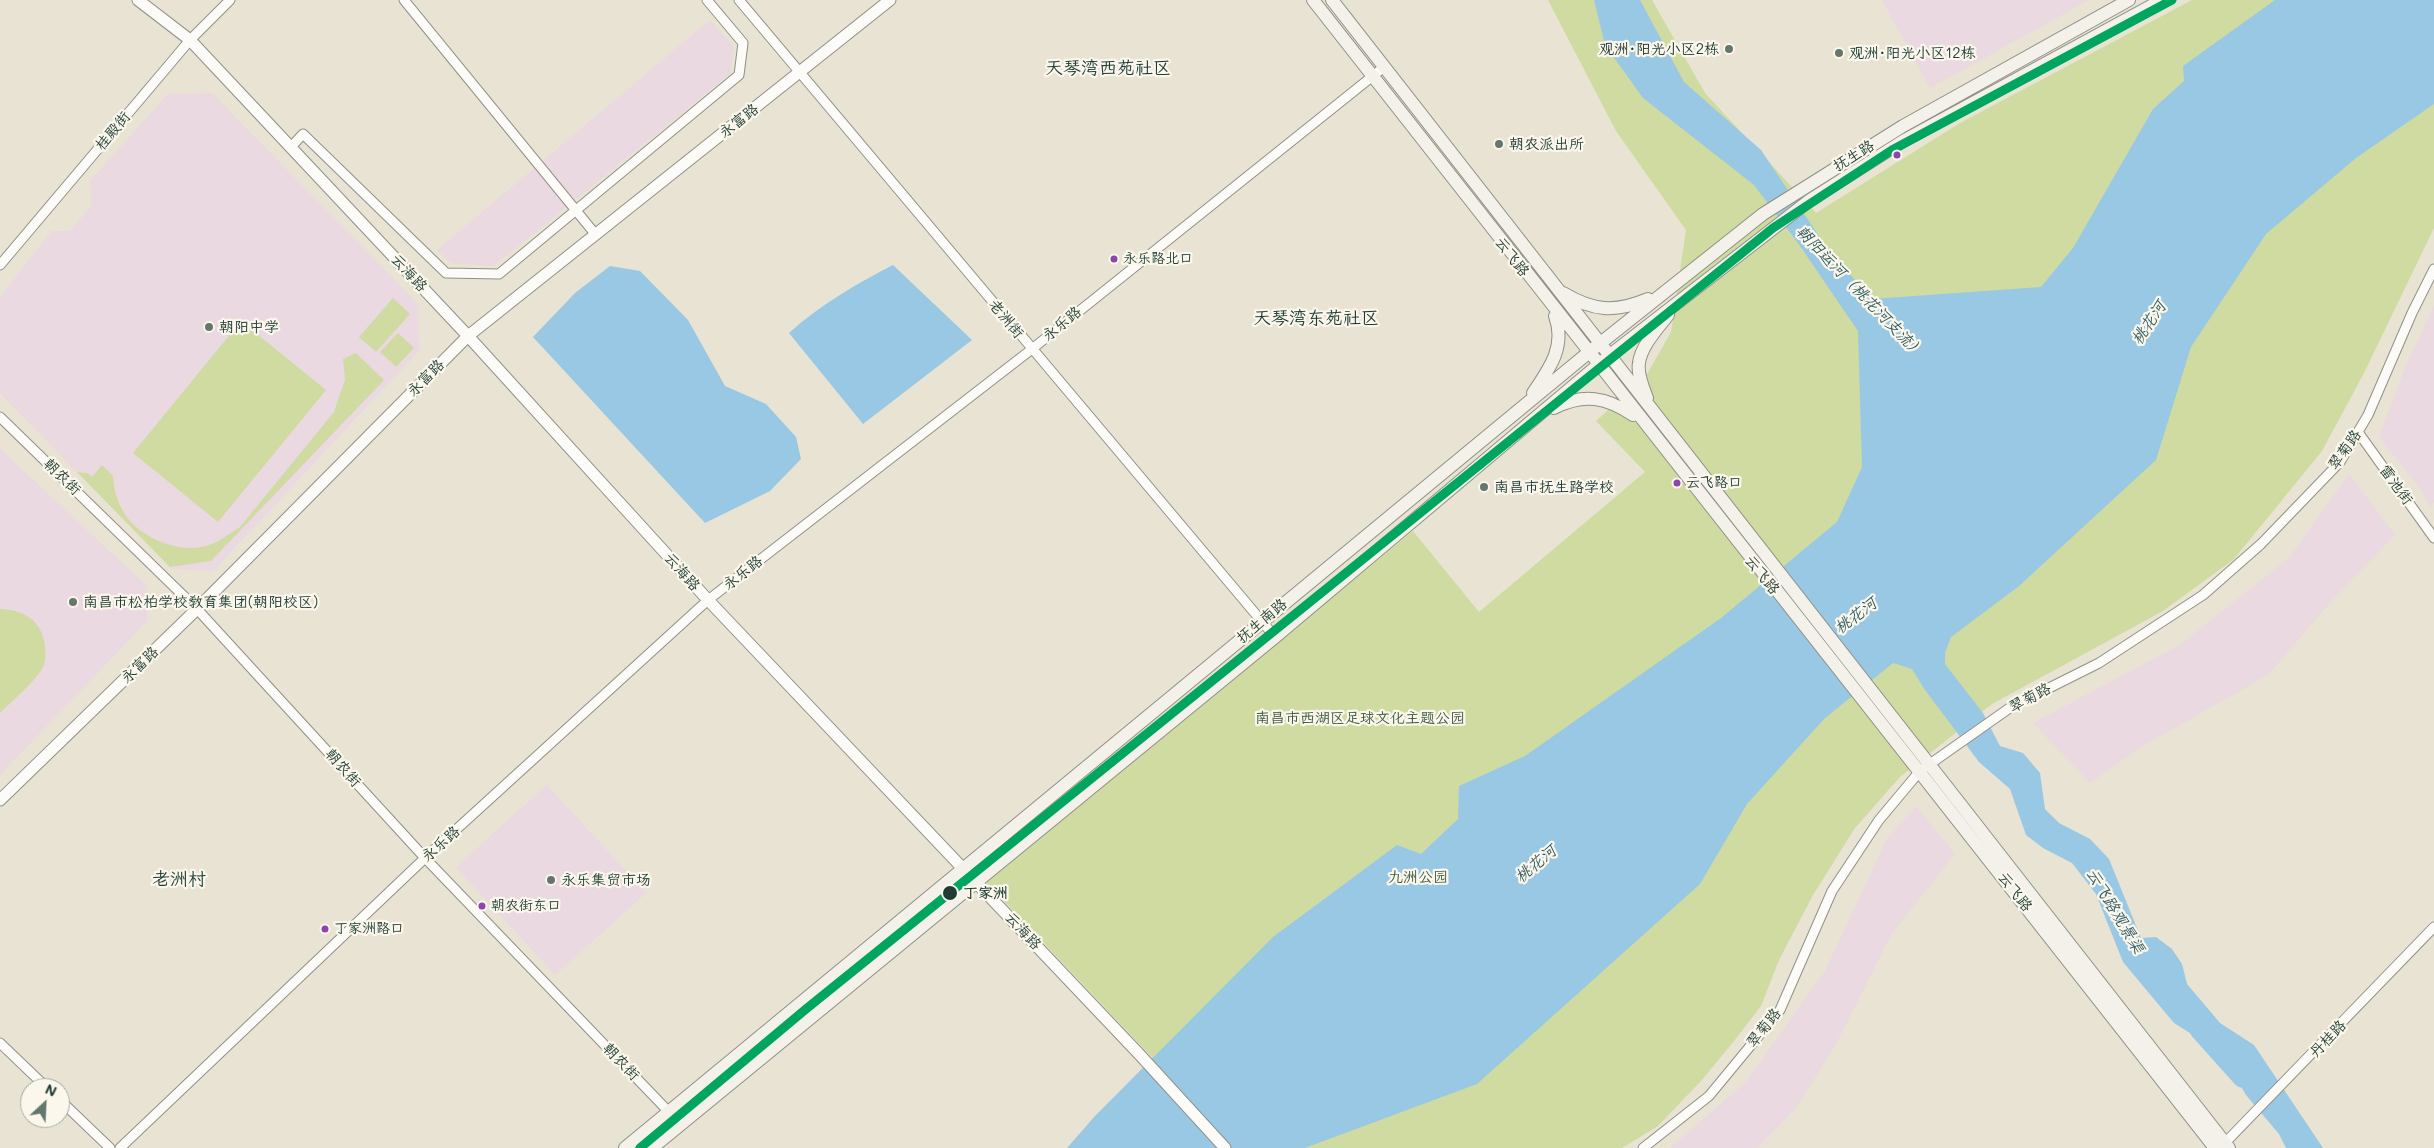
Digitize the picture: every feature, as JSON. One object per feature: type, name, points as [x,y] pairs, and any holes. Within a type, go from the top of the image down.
[{"type":"main road","name":"云飞路","points":[[1313,0],[1755,566],[1865,704],[1924,768]]},
{"type":"main road","name":"云飞路","points":[[1332,0],[1874,693],[1924,768],[2222,1147]]},
{"type":"main road","name":"抚生路","points":[[1599,343],[1763,214],[1804,187],[1903,126],[2130,0]]},
{"type":"main road","name":"抚生路","points":[[1610,355],[1810,200],[1903,142],[2162,0]]},
{"type":"main road","points":[[1557,289],[1575,300],[1596,308],[1616,309],[1635,305],[1662,294]]},
{"type":"main road","points":[[1523,406],[1546,372],[1558,347],[1559,327],[1551,306]]},
{"type":"main road","points":[[1649,405],[1640,378],[1639,363],[1643,352],[1673,306]]},
{"type":"main road","name":"抚生南路","points":[[625,1148],[965,869],[1599,343]]},
{"type":"main road","name":"抚生南路","points":[[652,1148],[1275,637],[1610,355]]},
{"type":"main road","points":[[1532,420],[1570,400],[1587,398],[1614,404],[1640,419]]},
{"type":"street","name":"云海路","points":[[138,0],[190,40],[468,336],[708,600],[965,869],[1225,1148]]},
{"type":"street","name":"桂殿街","points":[[0,265],[190,40],[230,0]]},
{"type":"street","points":[[404,0],[596,235]]},
{"type":"street","points":[[291,147],[303,134],[446,273],[499,274],[738,75],[743,43],[707,0]]},
{"type":"street","name":"老洲街","points":[[739,0],[1275,637]]},
{"type":"street","name":"永富路","points":[[0,800],[197,609],[468,336],[890,0]]},
{"type":"street","name":"永乐路","points":[[120,1148],[425,858],[708,600],[1032,349],[1384,67]]},
{"type":"street","name":"翠菊路","points":[[1643,1148],[1709,1096],[1780,1010],[1832,892],[1879,820],[1924,768],[1948,749],[2011,707],[2099,663],[2203,595],[2261,544],[2333,469],[2368,415],[2412,313],[2434,269]]},
{"type":"street","name":"朝农街","points":[[0,417],[197,609],[425,858],[669,1112],[679,1125]]},
{"type":"street","name":"雷池街","points":[[2358,432],[2434,538]]},
{"type":"street","name":"丹桂路","points":[[2222,1147],[2434,927]]},
{"type":"street","points":[[0,1043],[37,1078]]},
{"type":"street","points":[[70,1110],[110,1148]]},
{"type":"shaded area","points":[[1882,0],[2089,0],[1930,88]]},
{"type":"shaded area","points":[[710,20],[734,47],[730,74],[494,266],[451,263],[437,250]]},
{"type":"shaded area","name":"朝阳中学","points":[[212,93],[418,304],[419,351],[213,571],[171,569],[0,393],[0,297],[52,231],[70,231],[92,205],[90,181],[168,94]]},
{"type":"shaded area","points":[[2434,306],[2434,501],[2431,508],[2422,491],[2379,437],[2405,368]]},
{"type":"shaded area","name":"南昌市松柏学校教育集团(朝阳校区)","points":[[0,449],[146,585],[148,620],[0,775]]},
{"type":"shaded area","points":[[2349,474],[2395,535],[2329,604],[2268,675],[2143,746],[2090,783],[2033,723],[2180,645],[2289,558]]},
{"type":"shaded area","name":"永乐集贸市场","points":[[547,785],[646,893],[555,975],[456,867]]},
{"type":"shaded area","points":[[1916,806],[1955,854],[1892,933],[1835,1046],[1796,1108],[1757,1148],[1670,1148],[1746,1082],[1825,971],[1887,839]]},
{"type":"green space","name":"九洲公园","points":[[1548,0],[1652,0],[1705,93],[1816,213],[1960,123],[2192,0],[2434,0],[2434,228],[2364,373],[2322,451],[2234,559],[2163,611],[1992,704],[1900,777],[1855,828],[1813,895],[1779,960],[1761,1006],[1702,1080],[1658,1126],[1622,1148],[1238,1148],[985,881],[1413,531],[1479,612],[1645,472],[1596,421],[1646,376],[1671,332],[1686,230],[1616,131]]},
{"type":"green space","points":[[393,298],[410,314],[376,352],[359,337]]},
{"type":"green space","points":[[241,321],[326,390],[218,522],[133,453]]},
{"type":"green space","points":[[398,333],[414,348],[396,367],[380,352]]},
{"type":"green space","points":[[356,353],[384,380],[211,561],[170,567],[77,472],[87,473],[92,477],[102,465],[113,476],[118,501],[128,519],[147,535],[158,541],[170,545],[195,548],[215,543],[240,527],[334,412],[345,380],[343,359]]},
{"type":"green space","points":[[0,609],[24,614],[36,623],[43,637],[45,652],[44,663],[40,672],[0,713]]},
{"type":"water","points":[[1594,0],[1640,0],[1684,82],[1761,150],[1829,251],[1872,299],[2041,287],[2073,248],[2153,109],[2184,81],[2183,66],[2275,0],[2434,0],[2434,104],[2356,158],[2266,234],[2191,347],[2156,460],[2019,586],[1951,637],[1945,653],[1945,664],[1983,713],[2000,746],[2023,753],[2040,773],[2045,809],[2059,823],[2090,839],[2109,859],[2141,938],[2156,937],[2172,949],[2182,964],[2187,984],[2220,1023],[2254,1045],[2323,1148],[2286,1148],[2279,1134],[2246,1095],[2222,1053],[2174,1023],[2123,962],[2096,894],[2072,863],[2043,848],[2026,835],[2010,789],[1979,762],[1925,690],[1912,669],[1893,663],[1824,719],[1747,804],[1700,884],[1477,1084],[1305,1148],[1067,1148],[1095,1116],[1273,937],[1397,845],[1421,854],[1458,819],[1459,786],[1525,756],[1721,618],[1837,522],[1862,467],[1858,331],[1798,243],[1754,185],[1643,98],[1605,45]]},
{"type":"water","points":[[893,265],[972,340],[863,424],[789,333],[813,313],[839,296]]},
{"type":"water","points":[[610,266],[640,271],[688,320],[725,386],[766,404],[796,437],[801,459],[770,491],[705,523],[533,337],[575,293]]},
{"type":"waterway","name":"云飞路观景渠","points":[[2199,1030],[2242,1078]]},
{"type":"transit line","points":[[640,1148],[806,1009],[1773,228],[1892,150],[2172,0]]},
{"type":"place","name":"观洲·阳光小区2栋","points":[[1729,49]]},
{"type":"place","name":"观洲·阳光小区12栋","points":[[1839,53]]},
{"type":"place","name":"朝农派出所","points":[[1499,144]]},
{"type":"place","name":"永乐路北口","points":[[1114,259]]},
{"type":"place","name":"朝阳中学","points":[[209,327]]},
{"type":"place","name":"云飞路口","points":[[1677,483]]},
{"type":"place","name":"南昌市抚生路学校","points":[[1484,487]]},
{"type":"place","name":"南昌市松柏学校教育集团(朝阳校区)","points":[[73,602]]},
{"type":"place","name":"永乐集贸市场","points":[[551,880]]},
{"type":"place","name":"丁家洲","points":[[950,893]]},
{"type":"place","name":"朝农街东口","points":[[482,906]]},
{"type":"place","name":"丁家洲路口","points":[[325,929]]},
{"type":"district","name":"天琴湾西苑社区","points":[[1108,68]]},
{"type":"district","name":"天琴湾东苑社区","points":[[1316,318]]},
{"type":"district","name":"老洲村","points":[[179,879]]},
{"type":"water label","name":"朝阳运河（桃花河支流）","points":[[1860,292]]},
{"type":"water label","name":"桃花河","points":[[2149,323]]},
{"type":"water label","name":"桃花河","points":[[1856,616]]},
{"type":"water label","name":"桃花河","points":[[1536,864]]},
{"type":"park label","name":"南昌市西湖区足球文化主题公园","points":[[1360,718]]}]
